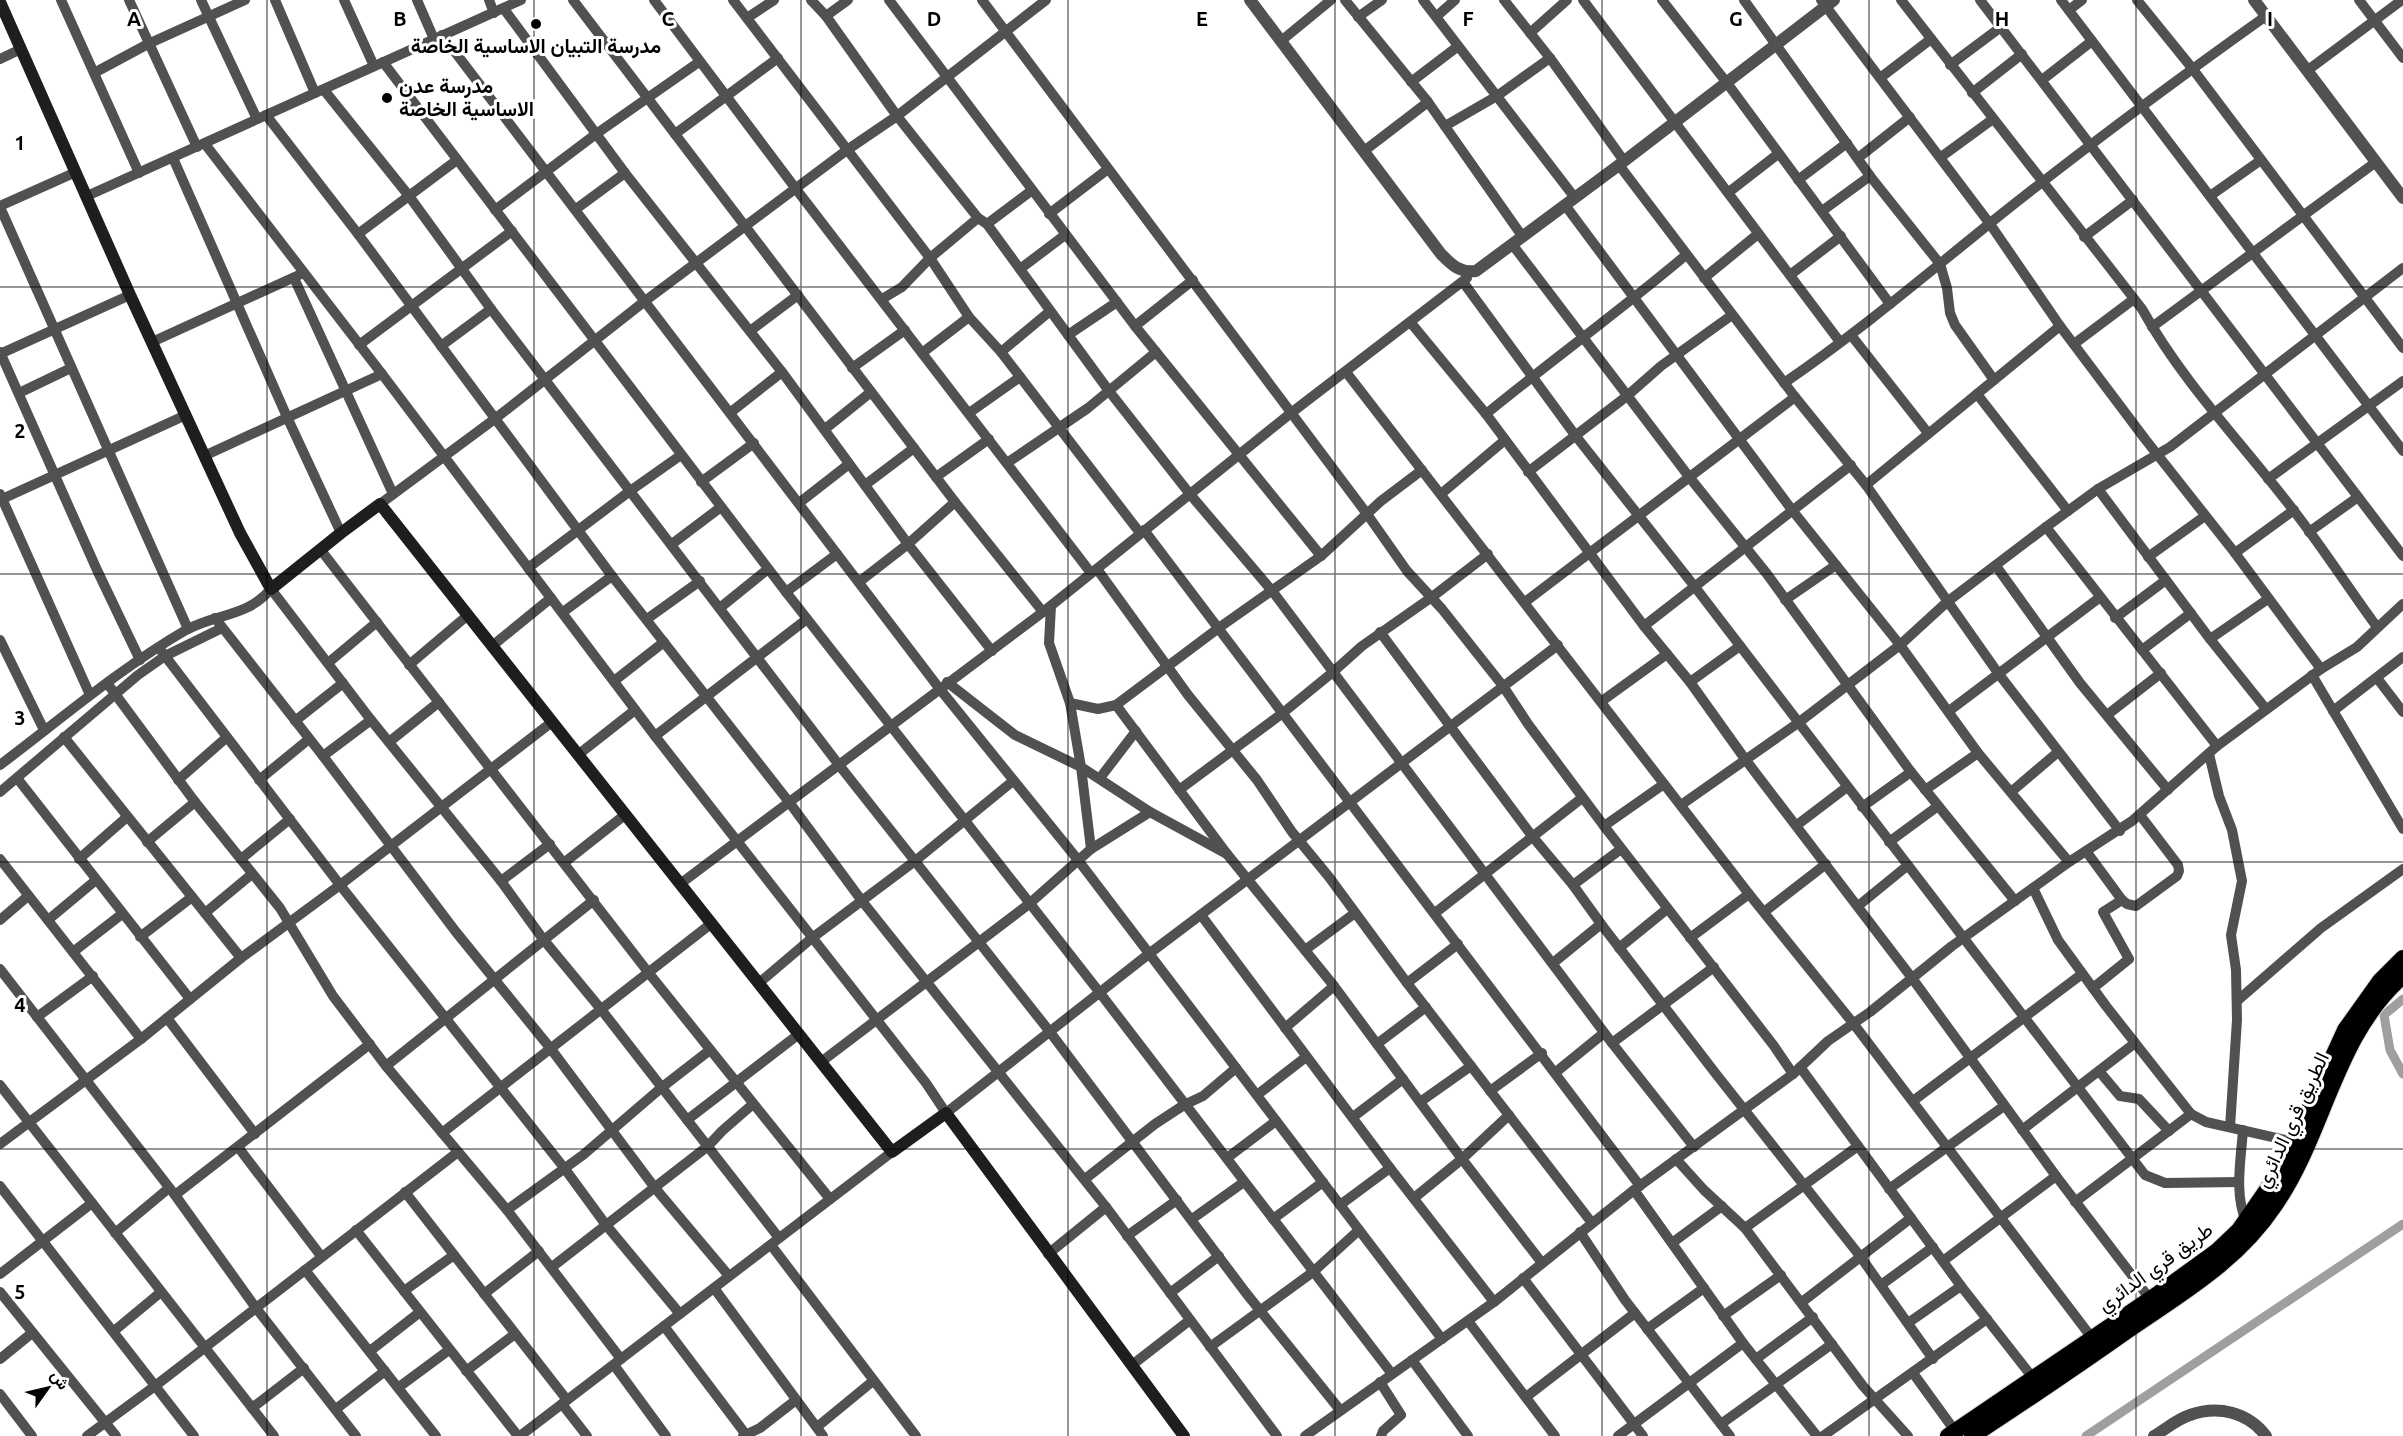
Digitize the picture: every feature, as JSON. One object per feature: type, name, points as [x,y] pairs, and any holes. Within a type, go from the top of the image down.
[{"type":"highway","name":"طريق قري الدائري","points":[[1951,1434],[2217,1251],[2246,1221],[2274,1180],[2294,1142],[2330,1060],[2346,1030],[2380,981],[2403,958]]},
{"type":"highway","name":"الطريق قري الدائري","points":[[1972,1436],[2217,1269],[2257,1232],[2285,1191],[2301,1160],[2351,1045],[2379,1002],[2403,976]]},
{"type":"main road","points":[[0,2],[204,456],[249,552],[271,589],[341,532],[380,504],[892,1152],[946,1113],[1184,1436]]},
{"type":"street","points":[[61,0],[139,173]]},
{"type":"street","points":[[129,0],[148,44],[201,146],[298,275],[382,374],[655,736],[878,1020],[946,1113],[1150,953],[1558,645]]},
{"type":"street","points":[[201,0],[261,117],[358,234],[612,576],[789,802],[862,901],[1085,1179],[1277,1436]]},
{"type":"street","points":[[94,73],[148,44],[245,0]]},
{"type":"street","points":[[275,0],[320,91],[409,196],[491,309],[721,607],[839,765],[1050,1032],[1261,1311],[1340,1410]]},
{"type":"street","points":[[344,0],[379,64],[512,231],[701,482],[889,726],[1100,993],[1392,1374]]},
{"type":"street","points":[[417,0],[438,37],[576,209],[837,554],[943,685],[1013,781],[1150,953],[1442,1339]]},
{"type":"street","points":[[489,0],[782,372],[908,544],[992,651]]},
{"type":"street","points":[[87,196],[521,0]]},
{"type":"street","points":[[573,0],[955,502],[1047,609],[1050,643],[1070,703],[1081,766],[1091,849]]},
{"type":"street","points":[[654,0],[988,439],[1234,751],[1299,841],[1592,1222]]},
{"type":"street","points":[[733,0],[930,258],[969,317],[1001,352],[1059,429],[1220,627],[1542,1053],[1723,1316],[1817,1436]]},
{"type":"street","points":[[747,18],[774,0]]},
{"type":"street","points":[[812,0],[826,16],[897,116],[1020,268],[1049,312],[1109,391],[1189,493],[1273,592],[1604,1033],[1694,1147]]},
{"type":"street","points":[[826,16],[848,0]]},
{"type":"street","points":[[889,0],[1135,326],[1321,556]]},
{"type":"street","points":[[982,0],[1007,30],[1407,571],[1432,597],[1503,686],[1582,798],[1667,909],[1857,1146],[2032,1378]]},
{"type":"street","points":[[380,504],[496,418],[645,301],[847,150],[897,116],[1046,0]]},
{"type":"street","points":[[1250,0],[1441,254],[1461,271],[1476,271]]},
{"type":"street","points":[[1281,41],[1331,0]]},
{"type":"street","points":[[1345,0],[1445,126],[1517,240],[1583,338],[1690,478],[1746,546],[1911,772],[2015,901]]},
{"type":"street","points":[[1358,17],[1382,0]]},
{"type":"street","points":[[1423,0],[1497,96],[1634,299],[1792,510],[1899,645],[1978,753],[2069,862]]},
{"type":"street","points":[[1437,16],[1455,0]]},
{"type":"street","points":[[1504,0],[1550,58],[1686,255],[1784,384],[1851,465],[1998,673],[2120,831]]},
{"type":"street","points":[[1530,33],[1566,0]]},
{"type":"street","points":[[1583,0],[1840,342]]},
{"type":"street","points":[[1662,0],[1727,83],[1890,304]]},
{"type":"street","points":[[1744,0],[1870,176],[1940,264],[1947,288],[1950,313],[1955,325],[1994,380]]},
{"type":"street","points":[[1901,0],[2041,183],[2134,299],[2214,413],[2294,510],[2377,627]]},
{"type":"street","points":[[1981,0],[2403,556]]},
{"type":"street","points":[[2061,0],[2254,252],[2314,336],[2403,452]]},
{"type":"street","points":[[2069,10],[2082,0]]},
{"type":"street","points":[[2254,0],[2403,198]]},
{"type":"street","points":[[2359,0],[2403,58]]},
{"type":"street","points":[[2308,70],[2402,0]]},
{"type":"street","points":[[680,884],[1047,609],[1291,412],[1777,45],[1827,2],[1880,78],[1990,224],[2060,326],[2268,599],[2316,672],[2333,711],[2403,829]]},
{"type":"street","points":[[2143,2],[2403,348]]},
{"type":"street","points":[[1784,384],[1890,304],[2041,183],[2192,68],[2266,16]]},
{"type":"street","points":[[1950,65],[2001,27]]},
{"type":"street","points":[[1880,78],[1931,39]]},
{"type":"street","points":[[2042,80],[2092,41]]},
{"type":"street","points":[[1411,82],[1457,47]]},
{"type":"street","points":[[0,59],[21,49]]},
{"type":"street","points":[[1972,93],[2022,54]]},
{"type":"street","points":[[675,134],[727,98],[778,58]]},
{"type":"street","points":[[1445,126],[1497,96],[1550,58]]},
{"type":"street","points":[[495,210],[596,134],[699,62]]},
{"type":"street","points":[[1364,152],[1428,102]]},
{"type":"street","points":[[1857,158],[1910,117]]},
{"type":"street","points":[[1941,157],[1993,119]]},
{"type":"street","points":[[1798,180],[1847,143]]},
{"type":"street","points":[[1729,192],[1778,154]]},
{"type":"street","points":[[173,158],[287,417],[341,532]]},
{"type":"street","points":[[358,234],[457,160]]},
{"type":"street","points":[[2210,196],[2261,160]]},
{"type":"street","points":[[2152,327],[2376,162]]},
{"type":"street","points":[[1049,214],[1108,169]]},
{"type":"street","points":[[76,172],[0,206],[188,629]]},
{"type":"street","points":[[576,209],[625,173]]},
{"type":"street","points":[[1822,211],[1870,176]]},
{"type":"street","points":[[882,299],[902,287],[930,258],[983,221],[1032,191]]},
{"type":"street","points":[[2084,237],[2133,200]]},
{"type":"street","points":[[359,345],[512,231]]},
{"type":"street","points":[[1704,278],[1758,234]]},
{"type":"street","points":[[1020,268],[1065,235]]},
{"type":"street","points":[[1790,275],[1840,236]]},
{"type":"street","points":[[1486,414],[1533,375],[1634,299],[1686,255]]},
{"type":"street","points":[[1681,805],[1848,685],[1899,645],[1947,602],[2046,527],[2098,489],[2157,454],[2214,413],[2403,268]]},
{"type":"street","points":[[152,342],[298,275]]},
{"type":"street","points":[[298,275],[393,494]]},
{"type":"street","points":[[1135,326],[1193,280]]},
{"type":"street","points":[[1463,282],[1575,435],[1695,587],[2132,1159],[2145,1174],[2165,1183],[2239,1182]]},
{"type":"street","points":[[130,295],[0,353],[140,660]]},
{"type":"street","points":[[750,331],[798,295]]},
{"type":"street","points":[[2074,344],[2134,299]]},
{"type":"street","points":[[1068,335],[1117,302]]},
{"type":"street","points":[[441,346],[491,309]]},
{"type":"street","points":[[1001,352],[1049,312]]},
{"type":"street","points":[[1528,472],[1627,396],[1661,366],[1732,315]]},
{"type":"street","points":[[922,352],[969,317]]},
{"type":"street","points":[[1411,323],[1486,414],[1589,554],[1690,682],[1745,759],[1912,978],[2075,1202],[2150,1299]]},
{"type":"street","points":[[1866,485],[2060,326]]},
{"type":"street","points":[[852,368],[905,330]]},
{"type":"street","points":[[1851,334],[1928,434]]},
{"type":"street","points":[[1007,463],[1059,429],[1156,352]]},
{"type":"street","points":[[18,393],[71,368]]},
{"type":"street","points":[[731,412],[782,372]]},
{"type":"street","points":[[1346,372],[1749,894],[1948,1146],[2092,1338]]},
{"type":"street","points":[[204,456],[382,374]]},
{"type":"street","points":[[969,413],[1020,377]]},
{"type":"street","points":[[2268,480],[2403,381]]},
{"type":"street","points":[[825,429],[871,392]]},
{"type":"street","points":[[1977,394],[2068,511]]},
{"type":"street","points":[[1525,602],[1795,397]]},
{"type":"street","points":[[90,695],[1,498],[186,415]]},
{"type":"street","points":[[936,477],[988,439]]},
{"type":"street","points":[[1441,494],[1505,440]]},
{"type":"street","points":[[701,482],[754,443]]},
{"type":"street","points":[[865,485],[914,448]]},
{"type":"street","points":[[528,567],[681,455]]},
{"type":"street","points":[[799,502],[849,464]]},
{"type":"street","points":[[1644,626],[1851,465]]},
{"type":"street","points":[[1070,703],[1098,709],[1116,705],[1166,666],[1321,556],[1367,514],[1422,470]]},
{"type":"street","points":[[2098,489],[2210,639],[2266,709]]},
{"type":"street","points":[[2310,532],[2358,497]]},
{"type":"street","points":[[859,582],[908,544],[955,502]]},
{"type":"street","points":[[672,544],[721,507]]},
{"type":"street","points":[[2235,554],[2294,510]]},
{"type":"street","points":[[2148,557],[2205,516]]},
{"type":"street","points":[[2046,527],[2099,598],[2161,673],[2213,750],[2219,796],[2232,830],[2241,874],[2241,887],[2231,935],[2237,1001],[2230,1127]]},
{"type":"street","points":[[320,549],[565,862],[648,972],[830,1198]]},
{"type":"street","points":[[786,592],[837,554]]},
{"type":"street","points":[[1179,790],[1284,712],[1380,632],[1432,597],[1488,554]]},
{"type":"street","points":[[1785,600],[1836,565]]},
{"type":"street","points":[[1996,566],[2080,683],[2168,790]]},
{"type":"street","points":[[721,607],[768,569]]},
{"type":"street","points":[[563,612],[612,576]]},
{"type":"street","points":[[2115,618],[2166,580]]},
{"type":"street","points":[[647,619],[700,581]]},
{"type":"street","points":[[0,792],[188,629],[254,606],[271,589],[371,720],[501,881],[543,939],[708,1146],[873,1381],[916,1436]]},
{"type":"street","points":[[492,645],[551,598]]},
{"type":"street","points":[[1949,711],[2099,598]]},
{"type":"street","points":[[2210,639],[2268,599]]},
{"type":"street","points":[[1305,1436],[1494,1302],[1592,1222],[1746,1110],[1796,1071],[1828,1041],[1963,938],[2069,862],[2120,831],[2213,750],[2316,672],[2357,647],[2403,604]]},
{"type":"street","points":[[2142,650],[2191,613]]},
{"type":"street","points":[[409,665],[468,615]]},
{"type":"street","points":[[215,618],[494,979],[551,1049],[610,1131],[729,1276]]},
{"type":"street","points":[[655,736],[807,619]]},
{"type":"street","points":[[328,663],[377,622]]},
{"type":"street","points":[[0,765],[90,695],[140,660],[222,628]]},
{"type":"street","points":[[1380,632],[1532,836],[1573,885],[1600,924],[1860,1256],[1933,1359]]},
{"type":"street","points":[[0,640],[4,662],[44,730]]},
{"type":"street","points":[[614,681],[664,642]]},
{"type":"street","points":[[1690,682],[1740,646]]},
{"type":"street","points":[[162,652],[226,738],[565,1169],[606,1225],[680,1314]]},
{"type":"street","points":[[1602,701],[1667,654]]},
{"type":"street","points":[[2333,711],[2403,657]]},
{"type":"street","points":[[2107,715],[2161,673]]},
{"type":"street","points":[[2377,678],[2403,712]]},
{"type":"street","points":[[107,683],[178,780],[280,908],[324,985],[386,1066],[552,1267],[666,1436]]},
{"type":"street","points":[[296,721],[343,683]]},
{"type":"street","points":[[943,685],[1015,735],[1081,766],[1150,812],[1227,854]]},
{"type":"street","points":[[389,742],[439,702]]},
{"type":"street","points":[[1116,705],[1247,880],[1335,986],[1402,1079],[1542,1263]]},
{"type":"street","points":[[579,754],[636,710]]},
{"type":"street","points":[[323,756],[371,720]]},
{"type":"street","points":[[0,1144],[141,1039],[241,958],[392,846],[552,722]]},
{"type":"street","points":[[1100,778],[1137,731]]},
{"type":"street","points":[[64,737],[241,958]]},
{"type":"street","points":[[178,780],[226,738]]},
{"type":"street","points":[[259,780],[309,739]]},
{"type":"street","points":[[2011,792],[2058,752]]},
{"type":"street","points":[[1925,790],[1978,753]]},
{"type":"street","points":[[1862,807],[1911,772]]},
{"type":"street","points":[[17,778],[190,999]]},
{"type":"street","points":[[759,983],[812,938],[915,861],[1013,781]]},
{"type":"street","points":[[1604,826],[1664,784]]},
{"type":"street","points":[[1797,825],[1846,787]]},
{"type":"street","points":[[1435,913],[1582,798]]},
{"type":"street","points":[[147,842],[195,802]]},
{"type":"street","points":[[1889,842],[1938,806]]},
{"type":"street","points":[[821,1062],[1029,904],[1091,849],[1150,812]]},
{"type":"street","points":[[565,862],[626,814]]},
{"type":"street","points":[[2086,851],[2121,900],[2136,906],[2177,876],[2179,871],[2178,865],[2140,815]]},
{"type":"street","points":[[79,859],[127,817]]},
{"type":"street","points":[[241,860],[290,819]]},
{"type":"street","points":[[501,881],[550,844]]},
{"type":"street","points":[[1573,885],[1621,849]]},
{"type":"street","points":[[0,859],[141,1039]]},
{"type":"street","points":[[1764,912],[1826,864]]},
{"type":"street","points":[[1858,906],[1907,866]]},
{"type":"street","points":[[2237,1001],[2314,933],[2403,869]]},
{"type":"street","points":[[204,913],[252,874]]},
{"type":"street","points":[[48,920],[96,880]]},
{"type":"street","points":[[2033,888],[2058,940],[2191,1114],[2199,1120],[2294,1142]]},
{"type":"street","points":[[1690,938],[1749,894]]},
{"type":"street","points":[[0,920],[28,896]]},
{"type":"street","points":[[140,937],[192,897]]},
{"type":"street","points":[[386,1066],[594,900]]},
{"type":"street","points":[[2093,988],[2129,959],[2103,912],[2121,900]]},
{"type":"street","points":[[1619,948],[1667,909]]},
{"type":"street","points":[[1305,950],[1355,913]]},
{"type":"street","points":[[73,952],[122,914]]},
{"type":"street","points":[[1201,915],[1390,1168],[1494,1302]]},
{"type":"street","points":[[442,1133],[712,923]]},
{"type":"street","points":[[1553,963],[1600,924]]},
{"type":"street","points":[[1407,983],[1458,944]]},
{"type":"street","points":[[1612,1043],[1714,967]]},
{"type":"street","points":[[1913,1101],[2082,974]]},
{"type":"street","points":[[2,975],[172,1191],[256,1308],[356,1436]]},
{"type":"street","points":[[37,1017],[93,976]]},
{"type":"street","points":[[1285,1028],[1335,986]]},
{"type":"street","points":[[1377,1044],[1426,1007]]},
{"type":"street","points":[[166,1018],[255,1134]]},
{"type":"street","points":[[1556,1072],[1604,1033]]},
{"type":"street","points":[[687,1120],[799,1034]]},
{"type":"street","points":[[2022,1130],[2135,1043]]},
{"type":"street","points":[[115,1233],[238,1147],[370,1044]]},
{"type":"street","points":[[507,1210],[565,1169],[710,1050]]},
{"type":"street","points":[[1490,1091],[1542,1053]]},
{"type":"street","points":[[1257,1095],[1306,1057]]},
{"type":"street","points":[[1420,1102],[1471,1066]]},
{"type":"street","points":[[1085,1179],[1132,1141],[1184,1105],[1203,1096],[1236,1068]]},
{"type":"street","points":[[2100,1071],[2115,1092],[2120,1096],[2139,1099],[2169,1131]]},
{"type":"street","points":[[1353,1117],[1402,1079]]},
{"type":"street","points":[[0,1085],[160,1292],[206,1347],[271,1435]]},
{"type":"street","points":[[552,1267],[708,1146],[753,1104]]},
{"type":"street","points":[[1889,1189],[2004,1106]]},
{"type":"street","points":[[2075,1202],[2191,1114]]},
{"type":"street","points":[[1414,1198],[1462,1159],[1509,1115]]},
{"type":"street","points":[[1227,1158],[1276,1121]]},
{"type":"street","points":[[2243,1130],[2239,1182],[2246,1221]]},
{"type":"street","points":[[1745,1228],[1857,1146]]},
{"type":"street","points":[[238,1147],[321,1256]]},
{"type":"street","points":[[87,1436],[458,1152]]},
{"type":"street","points":[[356,1230],[519,1436],[892,1152]]},
{"type":"street","points":[[1677,1159],[1704,1190],[1745,1228],[1874,1400],[1908,1436]]},
{"type":"street","points":[[1340,1205],[1390,1168]]},
{"type":"street","points":[[1943,1261],[2056,1176]]},
{"type":"street","points":[[1192,1220],[1244,1182]]},
{"type":"street","points":[[1273,1218],[1323,1182]]},
{"type":"street","points":[[0,1186],[195,1436]]},
{"type":"street","points":[[405,1192],[515,1334],[586,1436]]},
{"type":"street","points":[[1127,1236],[1177,1200]]},
{"type":"street","points":[[0,1274],[92,1203]]},
{"type":"street","points":[[1672,1243],[1722,1206]]},
{"type":"street","points":[[1048,1254],[1106,1207]]},
{"type":"street","points":[[1802,1302],[1911,1218]]},
{"type":"street","points":[[1210,1347],[1313,1272],[1359,1230]]},
{"type":"street","points":[[1580,1232],[1615,1287],[1730,1436]]},
{"type":"street","points":[[1881,1285],[1933,1247]]},
{"type":"street","points":[[484,1294],[539,1251]]},
{"type":"street","points":[[404,1291],[454,1255]]},
{"type":"street","points":[[1170,1293],[1219,1256]]},
{"type":"street","points":[[305,1270],[436,1436]]},
{"type":"street","points":[[1723,1316],[1781,1275]]},
{"type":"street","points":[[1523,1278],[1643,1436]]},
{"type":"street","points":[[1908,1323],[1961,1286]]},
{"type":"street","points":[[714,1288],[820,1432],[873,1381]]},
{"type":"street","points":[[1647,1329],[1704,1288]]},
{"type":"street","points":[[0,1292],[116,1436]]},
{"type":"street","points":[[114,1331],[160,1292]]},
{"type":"street","points":[[370,1351],[420,1312]]},
{"type":"street","points":[[1526,1397],[1635,1313]]},
{"type":"street","points":[[1755,1359],[1813,1317]]},
{"type":"street","points":[[1823,1436],[1987,1319]]},
{"type":"street","points":[[1131,1365],[1190,1320]]},
{"type":"street","points":[[1468,1320],[1555,1436]]},
{"type":"street","points":[[664,1326],[745,1436],[760,1428],[796,1400]]},
{"type":"street","points":[[0,1359],[32,1333]]},
{"type":"street","points":[[466,1371],[515,1334]]},
{"type":"street","points":[[1618,1436],[1743,1343]]},
{"type":"street","points":[[1721,1424],[1833,1344]]},
{"type":"street","points":[[399,1387],[449,1350]]},
{"type":"street","points":[[1412,1360],[1468,1436]]},
{"type":"street","points":[[252,1408],[304,1368]]},
{"type":"street","points":[[336,1409],[385,1371]]},
{"type":"street","points":[[1913,1373],[1951,1434]]},
{"type":"street","points":[[1380,1382],[1401,1415],[1383,1431],[1382,1436]]},
{"type":"street","points":[[0,1394],[32,1436]]},
{"type":"street","points":[[2154,1436],[2192,1414],[2216,1410],[2249,1419],[2266,1436]]},
{"type":"waterway","points":[[2403,999],[2384,1015],[2390,1050],[2403,1074]]},
{"type":"waterway","points":[[2086,1436],[2403,1224]]},
{"type":"place","name":"مدرسة التبيان الاساسية الخاصة","points":[[536,24]]},
{"type":"place","name":"مدرسة عدن الاساسية الخاصة","points":[[387,98]]}]
